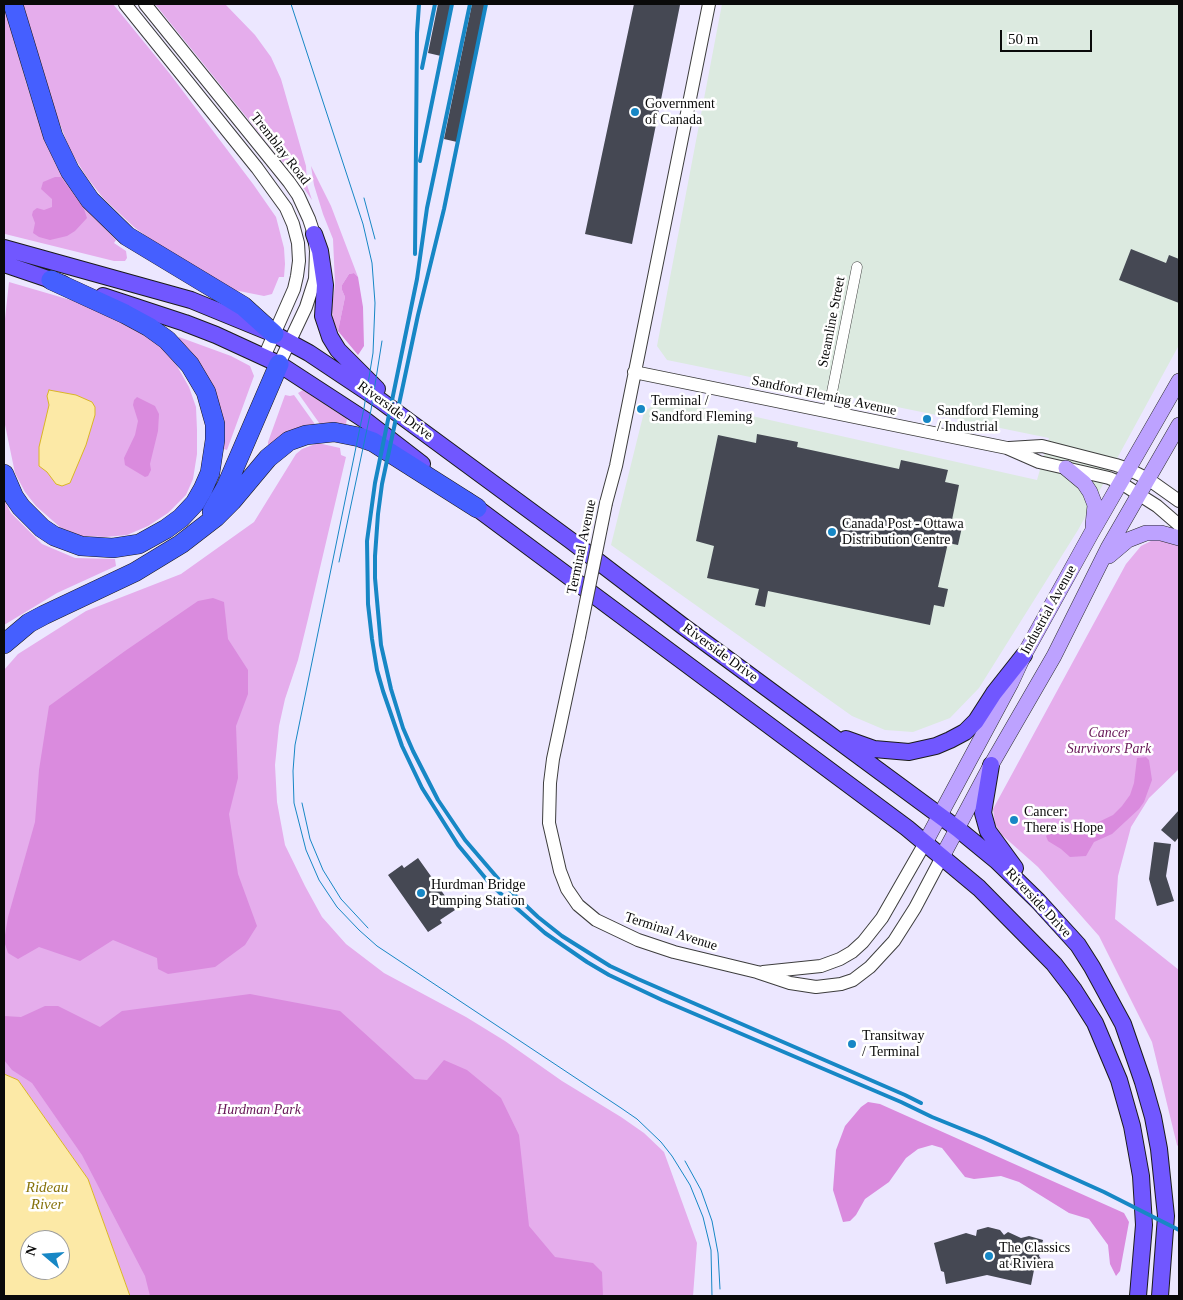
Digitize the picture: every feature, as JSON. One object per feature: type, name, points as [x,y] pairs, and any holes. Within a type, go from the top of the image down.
[{"type":"highway","points":[[13,4],[53,136],[70,171],[90,200],[127,236],[243,306],[282,338]]},
{"type":"highway","points":[[4,474],[21,507],[42,528],[68,542],[96,548],[112,548],[138,544],[166,529],[181,518],[194,503],[210,473],[215,440],[212,408],[198,377],[179,352],[167,340],[138,320],[50,280]]},
{"type":"highway","points":[[198,531],[216,506],[226,487],[272,361]]},
{"type":"highway","points":[[4,644],[29,624],[44,615],[135,572],[168,553],[198,531],[232,501],[268,458],[289,441],[306,436],[322,433],[347,434],[372,442],[476,508]]},
{"type":"main road","points":[[314,234],[320,250],[325,285],[324,316],[330,339],[346,358],[416,427]]},
{"type":"main road","name":"Riverside Drive","points":[[5,257],[191,300],[282,338],[347,377],[823,728],[958,829],[997,861],[1038,900],[1078,945],[1123,1024],[1153,1118],[1164,1183],[1165,1226],[1160,1296]]},
{"type":"main road","name":"Riverside Drive","points":[[5,257],[50,280],[185,323],[272,361],[365,420],[476,508],[899,822],[979,888],[1054,964],[1086,1008],[1104,1041],[1126,1103],[1138,1159],[1144,1226],[1138,1296]]},
{"type":"main road","name":"Industrial Avenue","points":[[925,843],[1011,683],[1024,655],[1179,381]]},
{"type":"main road","name":"Industrial Avenue","points":[[942,857],[991,765],[1054,656],[1108,548],[1179,425]]},
{"type":"main road","points":[[1066,468],[1084,483],[1090,492],[1095,505],[1092,532]]},
{"type":"main road","points":[[1090,584],[1110,554],[1128,540],[1154,532],[1171,534],[1179,538]]},
{"type":"main road","points":[[823,728],[857,744],[889,751],[908,752],[936,746],[964,732],[976,721],[994,693],[1024,655]]},
{"type":"main road","points":[[991,765],[983,813],[988,831],[1038,900]]},
{"type":"street","name":"Tremblay Road","points":[[125,4],[257,168],[286,208],[293,224],[300,261],[282,338],[272,361]]},
{"type":"street","name":"Tremblay Road","points":[[145,4],[289,182],[304,207],[314,234],[316,251],[315,279],[306,307],[282,338]]},
{"type":"street","name":"Terminal Avenue","points":[[709,4],[616,466],[606,503],[553,759],[548,807],[552,840],[560,871],[567,889],[578,905],[596,920],[614,930],[674,952],[756,972],[790,983],[816,987],[842,984],[853,980],[870,967],[894,941],[942,857]]},
{"type":"street","name":"Steamline Street","points":[[828,412],[857,267]]},
{"type":"street","name":"Sandford Fleming Avenue","points":[[634,372],[1007,448],[1039,462],[1106,477],[1121,483],[1157,506],[1179,525]]},
{"type":"street","name":"Sandford Fleming Avenue","points":[[1007,448],[1042,446],[1128,469],[1179,501]]},
{"type":"street","name":"Terminal Avenue","points":[[756,972],[821,966],[840,960],[852,952],[863,942],[882,918],[925,843]]},
{"type":"shaded area","points":[[722,4],[1179,4],[1179,345],[1078,530],[979,688],[950,718],[913,732],[885,730],[852,716],[611,545],[644,412],[656,403],[666,402],[743,414],[1037,480],[1049,438],[667,360],[657,346]]},
{"type":"green space","points":[[4,4],[45,141],[71,189],[83,205],[116,240],[114,243],[126,251],[127,258],[125,261],[114,261],[5,234]]},
{"type":"green space","points":[[23,4],[113,4],[170,74],[276,217],[284,248],[285,264],[284,277],[279,277],[272,294],[264,296],[234,290],[167,252],[134,227],[103,198],[86,176],[70,150],[53,106]]},
{"type":"green space","points":[[155,4],[225,4],[255,35],[271,57],[281,79],[306,166],[307,185],[312,200],[303,187]]},
{"type":"green space","points":[[311,166],[331,206],[358,277],[354,273],[349,274],[342,285],[345,297],[338,331],[333,321],[332,308],[335,284],[333,239],[314,185]]},
{"type":"green space","points":[[55,177],[61,177],[84,209],[87,218],[75,231],[67,236],[50,240],[33,233],[35,223],[32,215],[33,211],[37,208],[44,210],[52,207],[52,199],[41,189],[43,182]]},
{"type":"green space","points":[[354,273],[358,277],[363,307],[364,346],[358,355],[338,331],[345,297],[342,285],[349,274]]},
{"type":"green space","points":[[9,282],[74,301],[109,315],[141,332],[162,348],[177,366],[189,387],[196,407],[197,430],[197,454],[193,479],[186,495],[168,513],[148,526],[127,535],[106,537],[82,536],[61,528],[36,506],[25,492],[15,473],[4,420],[4,328]]},
{"type":"green space","points":[[179,337],[231,356],[250,366],[254,376],[227,450],[224,449],[221,422],[176,342]]},
{"type":"green space","points":[[303,390],[347,419],[345,429],[322,427],[298,393]]},
{"type":"green space","points":[[285,395],[294,395],[317,427],[268,447],[268,442]]},
{"type":"green space","points":[[137,397],[155,406],[159,414],[158,431],[150,464],[151,470],[148,476],[145,477],[125,465],[124,458],[135,435],[138,421],[133,405]]},
{"type":"green space","name":"Hurdman Park","points":[[318,443],[340,448],[341,455],[346,457],[298,660],[285,699],[279,726],[275,765],[277,802],[285,845],[322,917],[346,944],[384,973],[466,1017],[505,1041],[562,1081],[644,1133],[664,1152],[697,1243],[693,1296],[130,1296],[88,1179],[18,1080],[4,1074],[4,670],[18,654],[86,611],[181,574],[254,522],[296,454],[302,449]]},
{"type":"green space","points":[[4,500],[11,513],[42,544],[75,558],[115,559],[116,566],[57,593],[4,625]]},
{"type":"green space","name":"Cancer Survivors Park","points":[[1157,538],[1179,544],[1179,769],[1149,798],[1131,827],[1118,876],[1115,919],[1179,970],[1179,1147],[1152,1042],[1099,936],[1038,867],[1002,835],[995,824],[993,809],[1126,564],[1141,546]]},
{"type":"green space","points":[[213,598],[224,602],[228,639],[248,670],[248,694],[236,726],[238,778],[229,814],[238,874],[257,926],[245,945],[215,967],[168,974],[158,969],[157,958],[113,940],[80,961],[39,947],[18,959],[8,953],[4,941],[8,917],[35,822],[39,770],[49,706],[198,601]]},
{"type":"green space","points":[[1146,757],[1149,760],[1152,780],[1144,802],[1112,834],[1094,842],[1086,856],[1070,857],[1048,841],[1046,836],[1057,825],[1065,827],[1070,833],[1078,832],[1113,815],[1130,795],[1134,783],[1137,758]]},
{"type":"green space","points":[[250,994],[340,1011],[415,1079],[427,1080],[444,1060],[467,1070],[501,1098],[519,1135],[529,1226],[555,1257],[593,1263],[602,1272],[603,1296],[150,1296],[145,1276],[82,1155],[32,1083],[12,1070],[4,1060],[4,1016],[21,1017],[45,1006],[58,1006],[100,1027],[122,1011]]},
{"type":"green space","points":[[868,1102],[880,1104],[1124,1213],[1129,1222],[1120,1271],[1116,1276],[1110,1264],[1108,1245],[1089,1219],[1069,1213],[1019,1182],[1001,1176],[974,1179],[965,1177],[942,1148],[932,1145],[918,1149],[906,1158],[889,1182],[865,1199],[856,1215],[850,1221],[843,1222],[833,1190],[836,1150],[845,1126],[861,1107]]},
{"type":"water","points":[[49,390],[76,395],[92,402],[95,407],[95,415],[86,445],[70,483],[62,486],[56,484],[47,472],[39,466],[39,447],[49,405],[47,396]]},
{"type":"water","name":"Rideau River","points":[[4,1074],[18,1080],[88,1179],[130,1296],[4,1296]]},
{"type":"building","points":[[438,4],[452,4],[441,56],[428,53]]},
{"type":"building","points":[[472,4],[486,4],[457,142],[444,139]]},
{"type":"building","name":"Government of Canada","points":[[634,4],[680,5],[632,244],[585,234]]},
{"type":"building","points":[[1131,249],[1166,263],[1169,255],[1179,259],[1179,303],[1119,280]]},
{"type":"building","name":"Canada Post - Ottawa Distribution Centre","points":[[757,434],[798,442],[797,447],[899,469],[901,460],[948,470],[945,482],[959,485],[951,525],[962,527],[958,545],[948,543],[938,587],[948,589],[944,607],[934,605],[930,625],[768,591],[765,607],[755,605],[759,589],[707,578],[714,546],[696,541],[718,435],[756,443]]},
{"type":"building","points":[[1179,810],[1179,837],[1175,842],[1161,830]]},
{"type":"building","points":[[1154,842],[1171,844],[1166,876],[1174,901],[1157,906],[1149,879]]},
{"type":"building","name":"Hurdman Bridge Pumping Station","points":[[418,858],[455,910],[440,920],[442,923],[428,932],[388,875],[402,865],[404,868]]},
{"type":"building","name":"The Classics at Riviera","points":[[988,1227],[1000,1230],[1004,1235],[1008,1232],[1021,1238],[1029,1236],[1043,1240],[1039,1256],[1041,1259],[1035,1265],[1031,1285],[987,1275],[946,1284],[934,1243],[966,1233],[976,1236],[977,1230]]},
{"type":"tram line","points":[[291,4],[363,224],[372,263],[375,303],[373,353],[364,408],[295,745],[293,771],[294,803],[306,850],[319,880],[337,907],[377,946],[637,1119],[661,1142],[690,1185],[703,1217],[711,1250],[712,1296]]},
{"type":"tram line","points":[[364,198],[375,239]]},
{"type":"tram line","points":[[339,562],[371,410],[382,341]]},
{"type":"tram line","points":[[302,803],[310,839],[323,870],[341,899],[368,928]]},
{"type":"tram line","points":[[685,1161],[701,1190],[712,1221],[718,1253],[720,1289]]},
{"type":"railway","points":[[415,254],[417,33],[419,4]]},
{"type":"railway","points":[[422,68],[435,4]]},
{"type":"railway","points":[[420,161],[452,4]]},
{"type":"railway","points":[[470,4],[427,208],[417,279],[375,483],[367,541],[368,604],[377,670],[402,746],[422,788],[458,845],[487,880],[545,933],[609,975],[662,1000],[984,1138],[1104,1192],[1179,1230]]},
{"type":"railway","points":[[486,4],[444,209],[418,315],[382,484],[378,514],[375,578],[381,645],[391,689],[403,728],[438,800],[465,840],[501,882],[538,917],[562,936],[610,966],[921,1103]]},
{"type":"place","name":"Government of Canada","points":[[635,112]]},
{"type":"place","name":"Terminal / Sandford Fleming","points":[[641,409]]},
{"type":"place","name":"Sandford Fleming / Industrial","points":[[927,419]]},
{"type":"place","name":"Canada Post - Ottawa Distribution Centre","points":[[832,532]]},
{"type":"place","name":"Cancer: There is Hope","points":[[1014,820]]},
{"type":"place","name":"Hurdman Bridge Pumping Station","points":[[421,893]]},
{"type":"place","name":"Transitway / Terminal","points":[[852,1044]]},
{"type":"place","name":"The Classics at Riviera","points":[[989,1256]]}]
